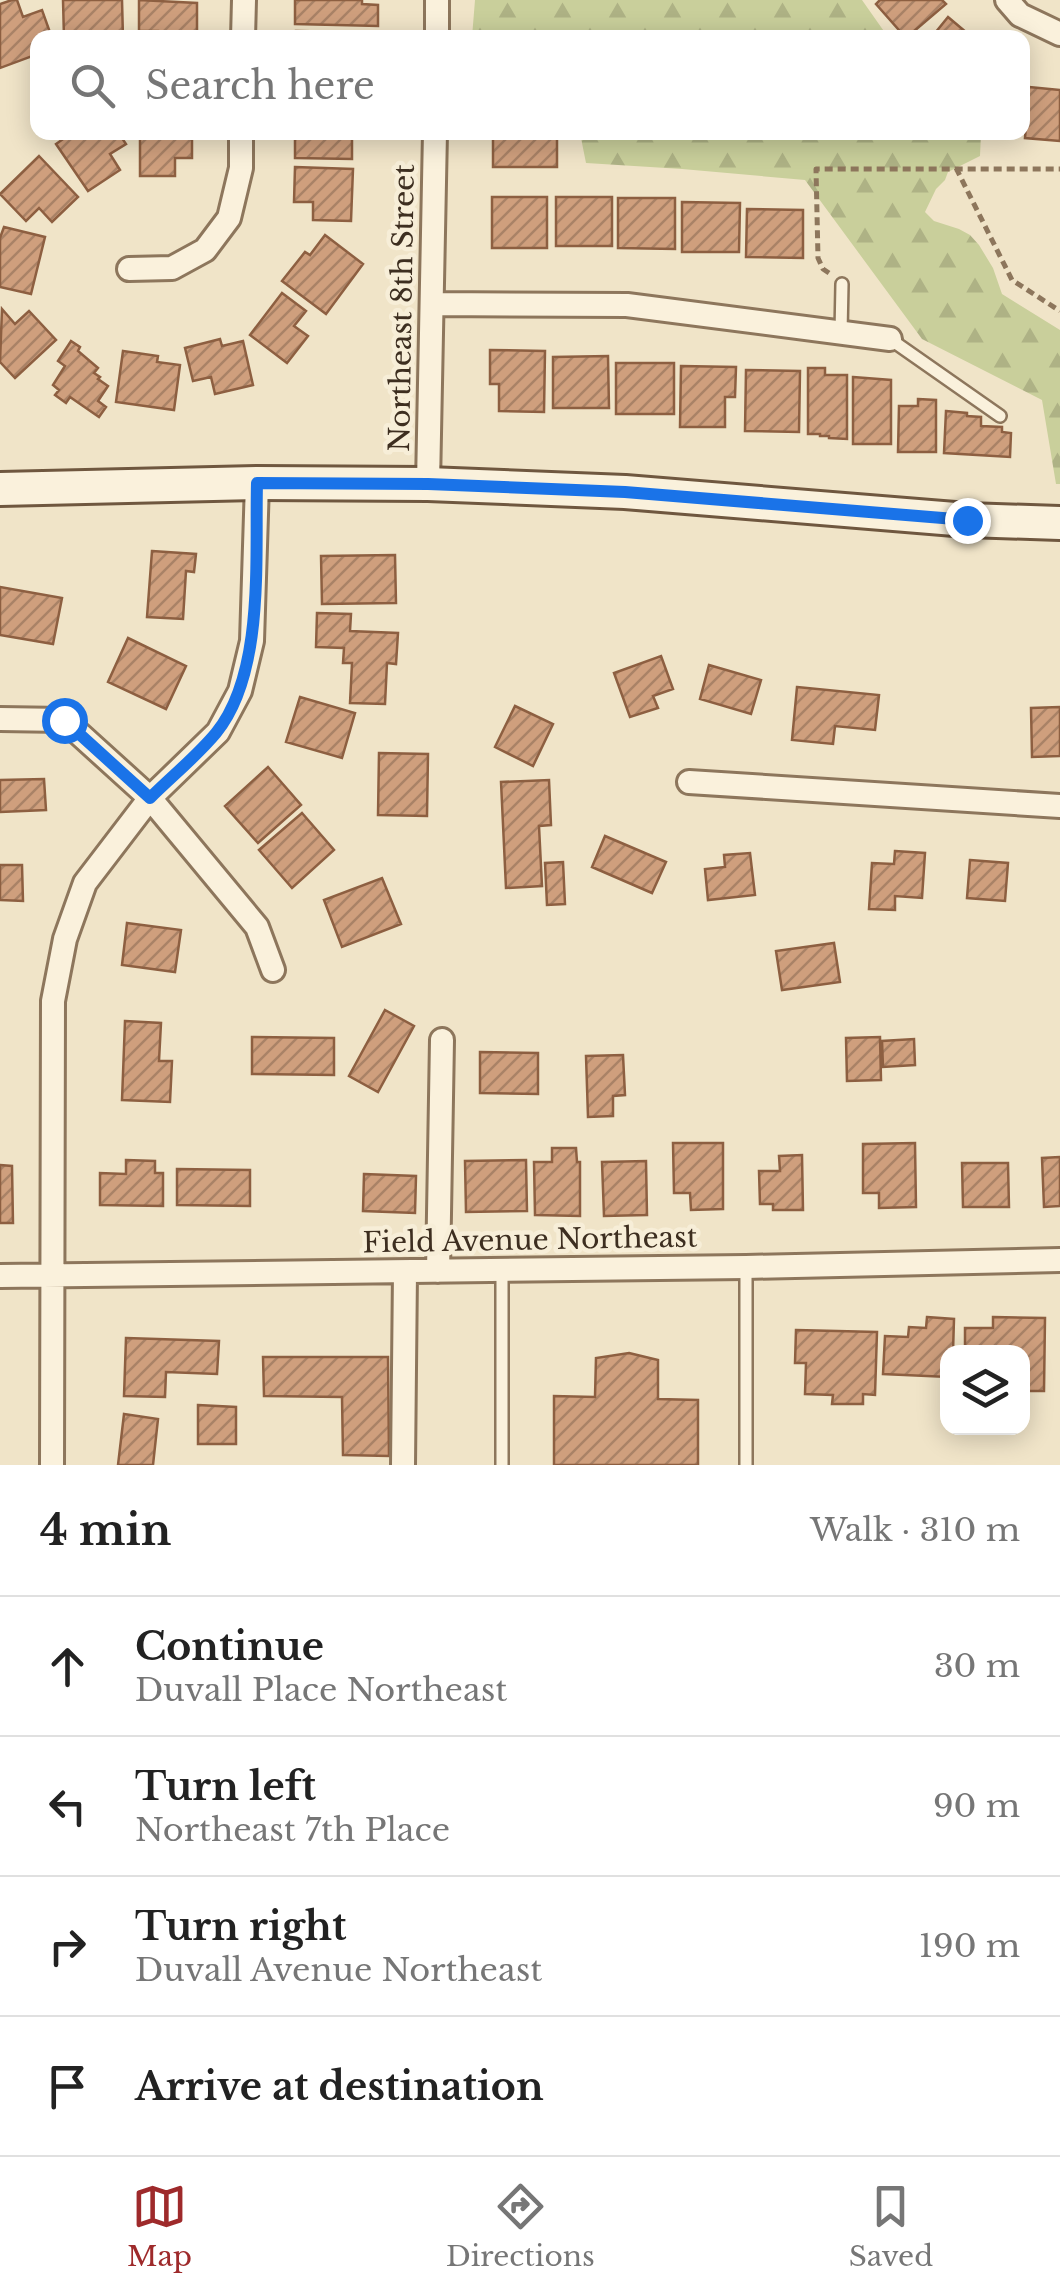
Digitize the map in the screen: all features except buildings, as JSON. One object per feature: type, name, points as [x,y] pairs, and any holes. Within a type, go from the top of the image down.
[{"type":"main road","points":[[0,489],[428,484],[625,492],[967,520],[1060,523]]},
{"type":"street","points":[[243,30],[244,0]]},
{"type":"street","points":[[437,0],[437,30]]},
{"type":"street","points":[[1007,0],[1020,15],[1060,34]]},
{"type":"street","points":[[129,268],[172,268],[205,250],[228,218],[241,168],[242,140]]},
{"type":"street","name":"Northeast 8th Street","points":[[428,484],[435,140]]},
{"type":"street","points":[[432,304],[627,305],[890,339]]},
{"type":"street","points":[[52,1465],[53,1001],[65,939],[86,883],[150,798],[218,732],[240,691],[252,641],[257,483]]},
{"type":"street","points":[[0,720],[64,720],[150,798],[257,927],[273,970]]},
{"type":"street","points":[[688,782],[1060,806]]},
{"type":"street","points":[[438,1271],[442,1040]]},
{"type":"street","name":"Field Avenue Northeast","points":[[0,1276],[1060,1260]]},
{"type":"street","points":[[403,1465],[406,1272]]},
{"type":"lane","points":[[841,333],[842,284]]},
{"type":"lane","points":[[890,339],[1000,416]]},
{"type":"lane","points":[[746,1267],[746,1465]]},
{"type":"lane","points":[[502,1270],[502,1465]]},
{"type":"path","points":[[956,168],[1012,280],[1060,311]]},
{"type":"path","points":[[842,284],[823,268],[818,258],[816,169],[1060,169]]},
{"type":"green space","points":[[475,0],[862,0],[883,30],[473,30]]},
{"type":"green space","points":[[581,140],[981,140],[980,156],[948,172],[925,212],[934,221],[970,235],[993,268],[1002,294],[1060,330],[1060,484],[1056,484],[1042,400],[922,339],[805,180],[586,163]]},
{"type":"route","points":[[64,720],[150,798],[218,732],[240,691],[252,641],[257,483],[428,484],[625,492],[967,520]]}]
